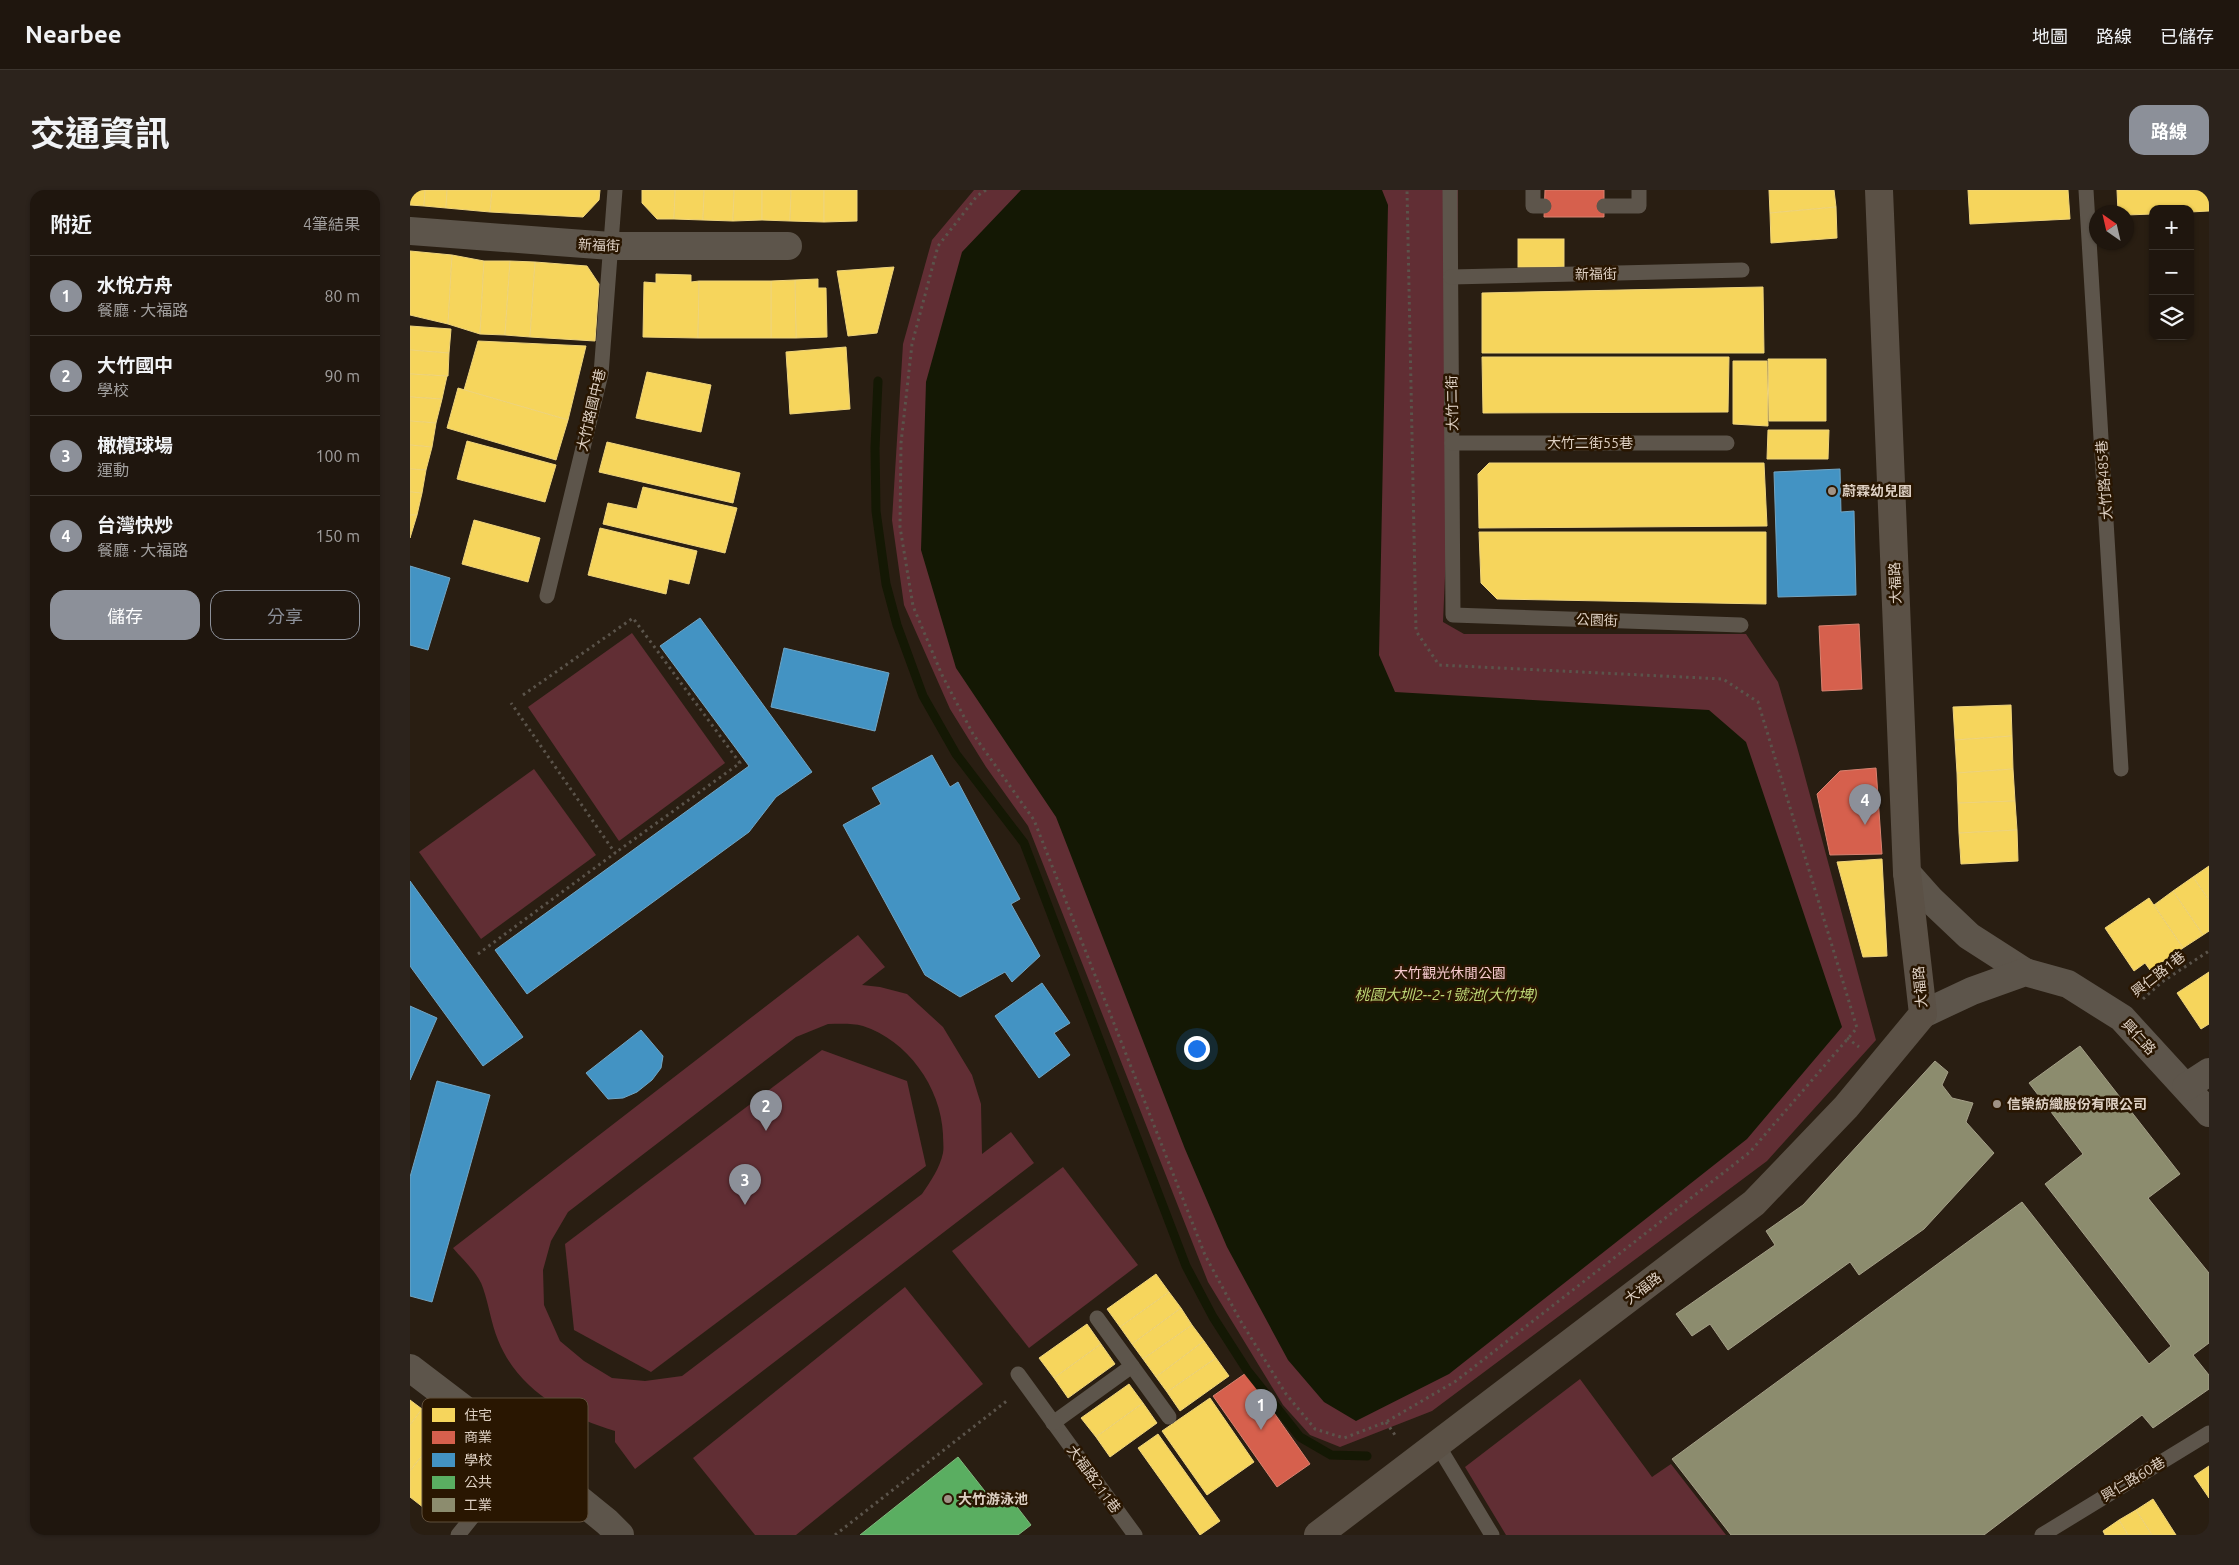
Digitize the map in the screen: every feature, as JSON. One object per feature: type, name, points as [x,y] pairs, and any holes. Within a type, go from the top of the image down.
[{"type":"street","name":"大福路","points":[[1318,1535],[1754,1203],[1846,1107],[1923,1014],[1907,874],[1879,190]]},
{"type":"street","name":"新福街","points":[[410,231],[611,246],[788,246]]},
{"type":"street","name":"興仁路","points":[[1907,874],[1931,900],[1970,936],[2024,972],[2068,984],[2122,1018],[2209,1114]]},
{"type":"street","points":[[1923,1014],[1972,991],[2024,972]]},
{"type":"street","points":[[2186,1087],[2209,1072]]},
{"type":"street","points":[[410,1368],[449,1398]]},
{"type":"street","points":[[588,1507],[620,1535]]},
{"type":"lane","name":"大竹路國中巷","points":[[547,596],[601,374],[614,190]]},
{"type":"lane","name":"大竹二街","points":[[1450,190],[1453,615]]},
{"type":"lane","points":[[1533,190],[1533,206],[1544,206]]},
{"type":"lane","points":[[1604,206],[1639,206],[1639,190]]},
{"type":"lane","name":"大竹路485巷","points":[[2086,190],[2121,769]]},
{"type":"lane","name":"新福街","points":[[1451,277],[1742,270]]},
{"type":"lane","name":"大竹二街55巷","points":[[1452,443],[1727,443]]},
{"type":"lane","name":"公園街","points":[[1453,615],[1741,626]]},
{"type":"lane","points":[[1097,1318],[1169,1417]]},
{"type":"lane","points":[[1052,1423],[1132,1366]]},
{"type":"lane","name":"大福路211巷","points":[[1023,1380],[1052,1423],[1135,1535]]},
{"type":"lane","name":"興仁路60巷","points":[[2042,1535],[2209,1433]]},
{"type":"lane","points":[[1436,1444],[1492,1535]]},
{"type":"lane","points":[[458,1535],[468,1522]]},
{"type":"path","points":[[986,190],[977,196],[938,246],[912,344],[901,443],[900,527],[913,606],[942,675],[973,734],[1034,820],[1205,1255],[1240,1320],[1286,1394],[1315,1428],[1344,1438],[1386,1422],[1456,1381],[1750,1152],[1856,1028]]},
{"type":"path","points":[[478,954],[740,762],[633,618],[523,695]]},
{"type":"path","points":[[511,703],[615,853]]},
{"type":"path","name":"興仁路1巷","points":[[2122,1018],[2162,982],[2209,950]]},
{"type":"path","points":[[835,1535],[1023,1380]]},
{"type":"green space","name":"桃園大圳2--2-1號池(大竹埤)","points":[[974,190],[1458,190],[1457,307],[1443,622],[1464,634],[1746,634],[1778,682],[1797,747],[1876,1040],[1767,1161],[1432,1411],[1340,1447],[1310,1435],[1283,1405],[1208,1282],[1028,826],[986,767],[950,709],[904,605],[892,520],[903,344],[932,240]]},
{"type":"green space","points":[[632,633],[725,763],[619,841],[528,707]]},
{"type":"green space","points":[[534,769],[596,855],[481,939],[419,852]]},
{"type":"green space","points":[[858,935],[885,967],[862,985],[880,987],[907,994],[943,1027],[972,1075],[981,1104],[982,1154],[1011,1132],[1034,1163],[635,1469],[615,1442],[615,1431],[588,1421],[588,1398],[545,1398],[518,1373],[507,1358],[498,1340],[485,1294],[474,1272],[453,1248]],"holes":[[[828,1024],[863,1026],[894,1042],[919,1068],[936,1099],[941,1116],[943,1134],[942,1159],[922,1194],[682,1376],[645,1381],[612,1378],[584,1361],[560,1341],[544,1305],[543,1270],[551,1241],[568,1212],[796,1037]]]},
{"type":"green space","points":[[822,1050],[907,1081],[926,1166],[651,1372],[574,1330],[565,1244]]},
{"type":"green space","points":[[1063,1167],[1138,1265],[1029,1348],[952,1251]]},
{"type":"green space","points":[[905,1287],[983,1384],[796,1535],[755,1535],[693,1458]]},
{"type":"green space","points":[[1580,1379],[1652,1477],[1671,1464],[1726,1535],[1506,1535],[1465,1467]]},
{"type":"water","name":"桃園大圳2--2-1號池(大竹埤)","points":[[1021,190],[1382,190],[1388,205],[1379,655],[1395,692],[1709,710],[1746,742],[1842,1027],[1747,1139],[1449,1374],[1356,1421],[1324,1402],[1288,1360],[1227,1247],[1185,1149],[1056,817],[956,668],[921,550],[926,382],[962,252]]},
{"type":"building: 住宅","points":[[410,190],[425,190],[424,206],[410,205]]},
{"type":"building: 住宅","points":[[425,190],[447,190],[446,208],[424,206]]},
{"type":"building: 住宅","points":[[447,190],[492,190],[490,212],[446,208]]},
{"type":"building: 住宅","points":[[492,190],[600,190],[599,200],[583,217],[490,212]]},
{"type":"building: 住宅","points":[[642,190],[675,190],[674,219],[657,219],[642,203]]},
{"type":"building: 住宅","points":[[675,190],[704,190],[703,220],[674,219]]},
{"type":"building: 住宅","points":[[704,190],[734,190],[733,221],[703,220]]},
{"type":"building: 住宅","points":[[734,190],[762,190],[762,220],[733,221]]},
{"type":"building: 住宅","points":[[762,190],[791,190],[790,221],[762,220]]},
{"type":"building: 住宅","points":[[791,190],[824,190],[824,222],[790,221]]},
{"type":"building: 住宅","points":[[824,190],[857,190],[857,221],[824,222]]},
{"type":"building: 住宅","points":[[1769,190],[1834,190],[1836,207],[1770,213]]},
{"type":"building: 住宅","points":[[1968,190],[2068,190],[2070,219],[1970,224]]},
{"type":"building: 住宅","points":[[2117,190],[2209,190],[2209,211],[2194,212],[2194,205],[2149,205],[2149,214],[2134,215],[2134,205],[2118,205]]},
{"type":"building: 住宅","points":[[1836,207],[1837,238],[1771,243],[1770,213]]},
{"type":"building: 住宅","points":[[1518,239],[1564,239],[1564,267],[1518,267]]},
{"type":"building: 住宅","points":[[410,251],[452,255],[448,324],[410,315]]},
{"type":"building: 住宅","points":[[452,255],[484,261],[480,334],[448,324]]},
{"type":"building: 住宅","points":[[484,261],[510,261],[505,335],[480,334]]},
{"type":"building: 住宅","points":[[510,261],[535,262],[530,337],[505,335]]},
{"type":"building: 住宅","points":[[535,262],[587,266],[599,284],[595,341],[530,337]]},
{"type":"building: 住宅","points":[[894,267],[877,333],[848,336],[837,271]]},
{"type":"building: 住宅","points":[[656,274],[691,275],[691,282],[699,281],[698,338],[643,337],[644,282],[656,283]]},
{"type":"building: 住宅","points":[[818,279],[818,288],[826,288],[827,337],[796,338],[795,280]]},
{"type":"building: 住宅","points":[[795,280],[796,338],[771,338],[771,281]]},
{"type":"building: 住宅","points":[[699,281],[771,281],[771,338],[698,338]]},
{"type":"building: 住宅","points":[[1763,287],[1764,353],[1482,353],[1482,293]]},
{"type":"building: 住宅","points":[[410,326],[451,329],[449,353],[410,350]]},
{"type":"building: 住宅","points":[[478,341],[586,346],[568,420],[464,390]]},
{"type":"building: 住宅","points":[[846,347],[850,409],[790,414],[786,352]]},
{"type":"building: 住宅","points":[[410,350],[449,353],[448,376],[410,374]]},
{"type":"building: 住宅","points":[[1482,357],[1729,357],[1728,412],[1483,413]]},
{"type":"building: 住宅","points":[[1768,359],[1826,359],[1826,421],[1769,421]]},
{"type":"building: 住宅","points":[[1733,361],[1767,361],[1768,426],[1733,424]]},
{"type":"building: 住宅","points":[[647,372],[711,385],[701,432],[636,418]]},
{"type":"building: 住宅","points":[[410,374],[447,376],[442,399],[410,397]]},
{"type":"building: 住宅","points":[[458,388],[568,420],[556,460],[447,428]]},
{"type":"building: 住宅","points":[[410,397],[442,399],[436,423],[410,421]]},
{"type":"building: 住宅","points":[[410,421],[436,423],[432,447],[410,445]]},
{"type":"building: 住宅","points":[[1768,430],[1829,430],[1828,459],[1767,459]]},
{"type":"building: 住宅","points":[[467,441],[556,465],[545,502],[457,479]]},
{"type":"building: 住宅","points":[[607,442],[740,473],[733,503],[599,472]]},
{"type":"building: 住宅","points":[[410,445],[432,447],[426,470],[410,469]]},
{"type":"building: 住宅","points":[[1489,463],[1764,463],[1767,526],[1479,528],[1478,474]]},
{"type":"building: 住宅","points":[[410,469],[426,470],[422,493],[410,492]]},
{"type":"building: 住宅","points":[[643,487],[737,508],[725,553],[603,524],[608,503],[637,509]]},
{"type":"building: 住宅","points":[[410,492],[422,493],[417,515],[410,515]]},
{"type":"building: 住宅","points":[[410,515],[417,515],[410,538]]},
{"type":"building: 住宅","points":[[474,520],[540,538],[528,582],[462,564]]},
{"type":"building: 住宅","points":[[600,528],[697,551],[689,584],[669,579],[666,594],[588,575]]},
{"type":"building: 住宅","points":[[1479,532],[1766,532],[1766,604],[1497,599],[1481,583]]},
{"type":"building: 住宅","points":[[2011,705],[2012,736],[1955,740],[1953,707]]},
{"type":"building: 住宅","points":[[2012,736],[2013,769],[1957,773],[1955,740]]},
{"type":"building: 住宅","points":[[2013,769],[2015,801],[1958,803],[1957,773]]},
{"type":"building: 住宅","points":[[2015,801],[2017,830],[1959,833],[1958,803]]},
{"type":"building: 住宅","points":[[2017,830],[2018,861],[1961,864],[1959,833]]},
{"type":"building: 住宅","points":[[1882,859],[1887,956],[1863,957],[1837,862]]},
{"type":"building: 住宅","points":[[2209,866],[2209,900],[2193,877]]},
{"type":"building: 住宅","points":[[2193,877],[2209,900],[2209,931],[2203,935],[2173,891]]},
{"type":"building: 住宅","points":[[2173,891],[2203,935],[2183,948],[2154,905]]},
{"type":"building: 住宅","points":[[2149,898],[2183,948],[2150,970],[2145,963],[2134,971],[2105,928]]},
{"type":"building: 住宅","points":[[2209,972],[2209,1024],[2201,1029],[2177,993]]},
{"type":"building: 住宅","points":[[1156,1274],[1169,1292],[1120,1327],[1107,1309]]},
{"type":"building: 住宅","points":[[1169,1292],[1181,1308],[1132,1344],[1120,1327]]},
{"type":"building: 住宅","points":[[1181,1308],[1192,1325],[1143,1359],[1132,1344]]},
{"type":"building: 住宅","points":[[1087,1324],[1101,1344],[1054,1378],[1039,1358]]},
{"type":"building: 住宅","points":[[1192,1325],[1204,1341],[1156,1377],[1143,1359]]},
{"type":"building: 住宅","points":[[1204,1341],[1216,1358],[1167,1392],[1156,1377]]},
{"type":"building: 住宅","points":[[1101,1344],[1115,1364],[1068,1398],[1054,1378]]},
{"type":"building: 住宅","points":[[1216,1358],[1229,1376],[1180,1411],[1167,1392]]},
{"type":"building: 住宅","points":[[1129,1384],[1143,1403],[1096,1437],[1081,1418]]},
{"type":"building: 住宅","points":[[1210,1398],[1254,1462],[1207,1495],[1162,1431]]},
{"type":"building: 住宅","points":[[410,1400],[422,1409],[410,1425]]},
{"type":"building: 住宅","points":[[1143,1403],[1157,1423],[1110,1457],[1096,1437]]},
{"type":"building: 住宅","points":[[422,1409],[422,1456],[410,1471],[410,1425]]},
{"type":"building: 住宅","points":[[1158,1434],[1220,1521],[1200,1535],[1138,1448]]},
{"type":"building: 住宅","points":[[422,1456],[422,1506],[410,1497],[410,1471]]},
{"type":"building: 住宅","points":[[2209,1466],[2209,1498],[2194,1476]]},
{"type":"building: 住宅","points":[[2153,1499],[2176,1535],[2152,1535],[2136,1510]]},
{"type":"building: 住宅","points":[[2136,1510],[2152,1535],[2128,1535],[2119,1520]]},
{"type":"building: 住宅","points":[[2119,1520],[2128,1535],[2105,1535],[2103,1531]]},
{"type":"building: 商業","points":[[1545,190],[1604,190],[1604,217],[1544,217]]},
{"type":"building: 商業","points":[[1859,624],[1862,689],[1822,691],[1819,626]]},
{"type":"building: 商業","points":[[1876,768],[1882,854],[1830,855],[1817,794],[1840,771]]},
{"type":"building: 商業","points":[[1246,1373],[1310,1464],[1277,1487],[1213,1396]]},
{"type":"building: 學校","points":[[1840,469],[1841,512],[1854,511],[1856,595],[1778,597],[1774,472]]},
{"type":"building: 學校","points":[[410,566],[450,578],[428,650],[410,645]]},
{"type":"building: 學校","points":[[700,618],[812,772],[776,797],[749,832],[527,994],[495,950],[749,766],[660,646]]},
{"type":"building: 學校","points":[[784,648],[889,673],[875,731],[771,707]]},
{"type":"building: 學校","points":[[932,755],[950,787],[958,782],[1020,899],[1011,904],[1040,956],[1012,982],[1005,972],[960,997],[925,975],[843,825],[881,804],[872,788]]},
{"type":"building: 學校","points":[[410,881],[523,1037],[483,1066],[410,966]]},
{"type":"building: 學校","points":[[1042,983],[1070,1023],[1054,1033],[1070,1055],[1039,1078],[995,1016]]},
{"type":"building: 學校","points":[[410,1006],[437,1018],[410,1080]]},
{"type":"building: 學校","points":[[641,1030],[663,1056],[661,1068],[652,1080],[637,1092],[623,1098],[608,1099],[586,1073]]},
{"type":"building: 學校","points":[[437,1081],[490,1095],[432,1302],[410,1296],[410,1177]]},
{"type":"building: 公共","name":"大竹游泳池","points":[[958,1457],[995,1504],[1007,1494],[1031,1525],[1018,1535],[860,1535]]},
{"type":"building: 工業","points":[[2080,1046],[2180,1174],[2148,1198],[2209,1273],[2209,1343],[2193,1355],[2209,1375],[2209,1389],[2153,1428],[2142,1415],[1984,1535],[1731,1535],[1672,1459],[2022,1202],[2149,1364],[2171,1346],[2045,1184],[2083,1154],[2029,1083]]},
{"type":"building: 工業","points":[[1935,1061],[1948,1072],[1942,1085],[1952,1098],[1973,1103],[1966,1122],[1994,1153],[1924,1229],[1859,1275],[1850,1262],[1728,1350],[1710,1324],[1692,1336],[1676,1314],[1775,1245],[1766,1231],[1803,1205]]},
{"type":"waterway","points":[[878,381],[875,448],[876,511],[886,584],[897,625],[923,696],[956,754],[1024,843],[1186,1266],[1213,1317],[1247,1370],[1300,1437],[1331,1455],[1367,1456]]},
{"type":"place","name":"蔚霖幼兒園","points":[[1832,491]]},
{"type":"place","name":"台灣快炒","points":[[1865,825]]},
{"type":"place","name":"信榮紡織股份有限公司","points":[[1997,1104]]},
{"type":"place","name":"大竹國中","points":[[766,1131]]},
{"type":"place","name":"橄欖球場","points":[[745,1205]]},
{"type":"place","name":"水悅方舟","points":[[1261,1430]]},
{"type":"place","name":"大竹游泳池","points":[[948,1499]]},
{"type":"park label","name":"大竹觀光休閒公園","points":[[1450,973]]}]
